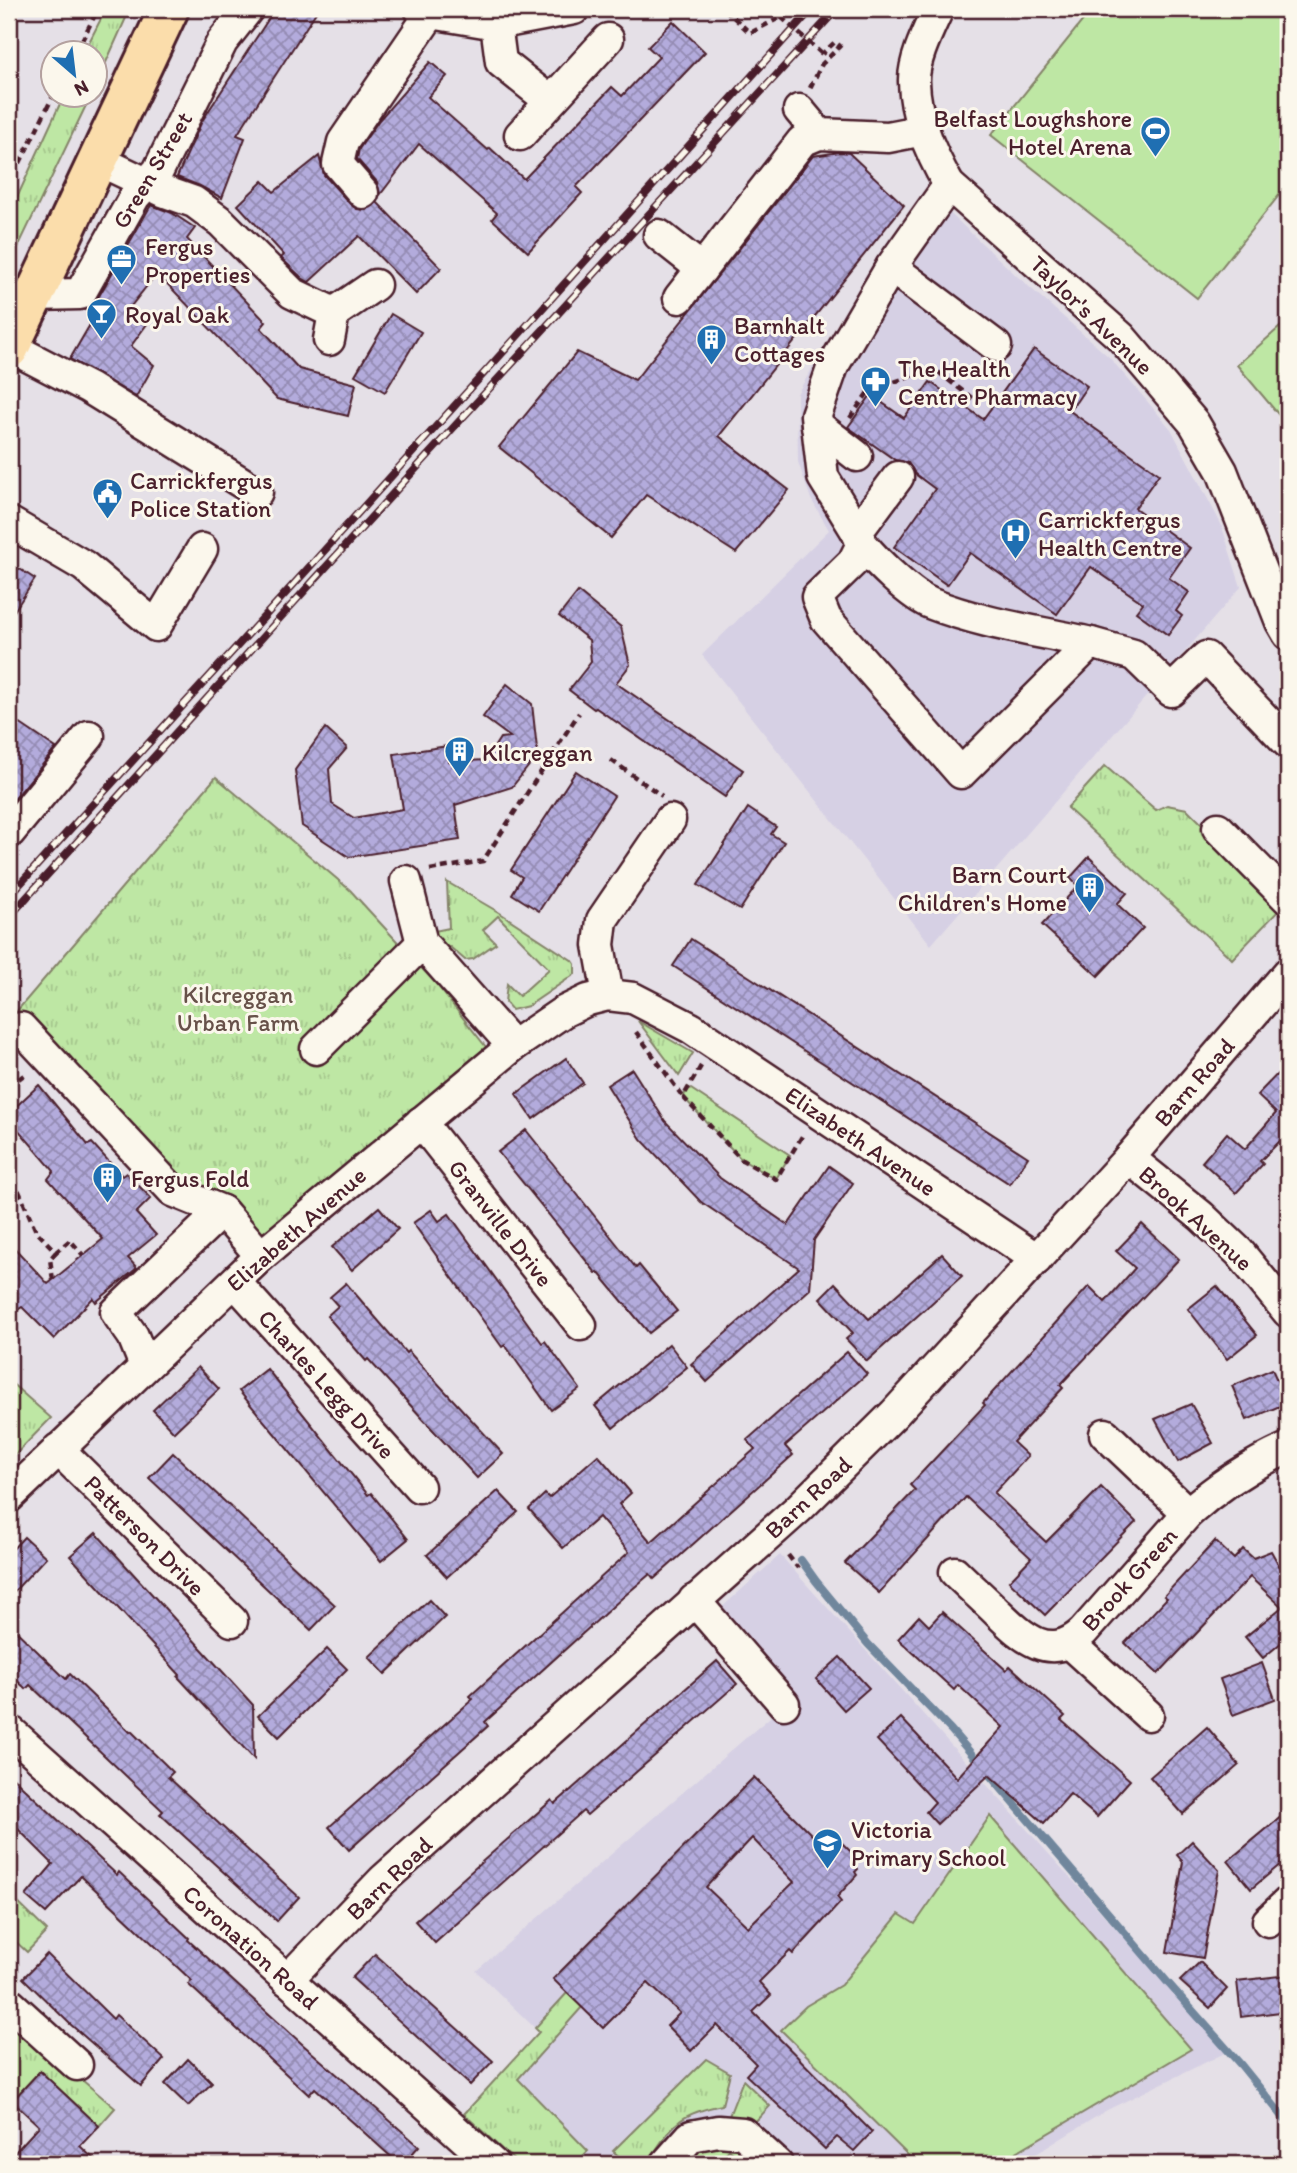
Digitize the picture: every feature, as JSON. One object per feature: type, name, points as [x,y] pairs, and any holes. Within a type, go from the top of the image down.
[{"type":"main road","name":"Green Street","points":[[9,348],[169,9]]},
{"type":"street","name":"Green Street","points":[[35,295],[80,294],[135,196],[165,157],[222,42],[248,9]]},
{"type":"street","points":[[363,193],[338,164],[343,142],[426,11],[496,24],[574,9]]},
{"type":"street","name":"Taylor's Avenue","points":[[938,9],[924,39],[914,80],[931,154],[949,185],[1121,337],[1194,423],[1222,471],[1288,634]]},
{"type":"street","points":[[496,24],[501,62],[550,101]]},
{"type":"street","points":[[520,135],[608,39]]},
{"type":"street","points":[[799,110],[819,134]]},
{"type":"street","points":[[679,299],[802,141],[819,134],[888,137],[924,130]]},
{"type":"street","points":[[98,160],[194,202],[221,222],[292,293],[332,326],[375,285]]},
{"type":"street","points":[[949,185],[891,267],[833,366],[818,414],[823,477],[860,538],[880,566],[930,603],[1134,655],[1171,691],[1206,657],[1288,743]]},
{"type":"street","points":[[659,235],[702,269]]},
{"type":"street","points":[[891,267],[996,346]]},
{"type":"street","points":[[9,348],[89,388],[257,492]]},
{"type":"street","points":[[818,414],[857,456]]},
{"type":"street","points":[[898,477],[860,538],[853,562],[817,597],[826,619],[961,773],[1091,643]]},
{"type":"street","points":[[9,522],[84,566],[156,626],[202,549]]},
{"type":"street","points":[[9,833],[89,736]]},
{"type":"street","points":[[608,995],[598,945],[602,920],[670,820]]},
{"type":"street","points":[[1218,828],[1288,899]]},
{"type":"street","points":[[406,881],[422,943],[513,1046]]},
{"type":"street","points":[[316,1049],[422,943]]},
{"type":"street","name":"Barn Road","points":[[286,1980],[383,1880],[798,1509],[894,1414],[1129,1158],[1288,973]]},
{"type":"street","name":"Elizabeth Avenue","points":[[9,1497],[261,1256],[513,1046],[563,1012],[588,1000],[608,995],[633,998],[691,1028],[1037,1259]]},
{"type":"street","points":[[21,1028],[173,1191],[222,1211],[261,1256]]},
{"type":"street","name":"Granville Drive","points":[[421,1122],[581,1325]]},
{"type":"street","name":"Brook Avenue","points":[[1129,1158],[1239,1252],[1288,1312]]},
{"type":"street","points":[[145,1366],[133,1336],[116,1312],[222,1211]]},
{"type":"street","name":"Charles Legg Drive","points":[[235,1282],[419,1487]]},
{"type":"street","name":"Brook Green","points":[[1105,1434],[1188,1513]]},
{"type":"street","name":"Brook Green","points":[[955,1572],[1029,1640],[1049,1646],[1069,1643],[1083,1632],[1188,1513],[1236,1474],[1288,1448]]},
{"type":"street","name":"Patterson Drive","points":[[58,1449],[232,1621]]},
{"type":"street","points":[[694,1600],[784,1704]]},
{"type":"street","name":"Brook Green","points":[[1069,1643],[1148,1715]]},
{"type":"street","name":"Coronation Road","points":[[9,1730],[493,2164]]},
{"type":"street","points":[[9,2005],[77,2065]]},
{"type":"street","points":[[666,2164],[691,2136],[719,2131],[743,2133],[777,2164]]},
{"type":"path","points":[[83,38],[98,9]]},
{"type":"path","points":[[725,9],[750,33],[780,17],[822,54],[835,42],[840,46],[822,64],[799,110]]},
{"type":"path","points":[[9,185],[47,108]]},
{"type":"path","points":[[818,414],[848,421],[869,391],[933,368],[977,402]]},
{"type":"path","points":[[406,881],[416,872],[483,861],[579,713]]},
{"type":"path","points":[[611,760],[679,808],[670,820]]},
{"type":"path","points":[[608,995],[683,1097],[742,1160],[776,1179],[817,1111]]},
{"type":"path","points":[[683,1097],[714,1044]]},
{"type":"path","points":[[9,1090],[13,1095],[9,1099]]},
{"type":"path","points":[[10,1172],[36,1231],[56,1252]]},
{"type":"path","points":[[53,1280],[50,1259],[70,1240],[83,1255]]},
{"type":"path","points":[[784,1551],[798,1568]]},
{"type":"shaded area","name":"Carrickfergus Health Centre","points":[[926,191],[1109,357],[1171,429],[1221,524],[1241,587],[931,945],[702,655],[829,530],[811,499],[798,462],[797,394],[875,262]]},
{"type":"shaded area","name":"Victoria Primary School","points":[[780,1555],[1227,2052],[1107,2110],[1020,2164],[518,2164],[464,2114],[539,2032],[476,1971],[784,1705],[710,1618]]},
{"type":"green space","points":[[106,9],[130,9],[108,58],[108,38],[91,38]]},
{"type":"green space","name":"Belfast Loughshore Hotel Arena","points":[[1092,9],[1288,9],[1288,184],[1197,298],[991,135]]},
{"type":"green space","points":[[58,108],[85,108],[9,266],[9,215]]},
{"type":"green space","points":[[1288,320],[1288,426],[1237,365]]},
{"type":"green space","points":[[1105,766],[1156,810],[1167,805],[1187,809],[1284,905],[1232,959],[1067,808]]},
{"type":"green space","name":"Kilcreggan Urban Farm","points":[[216,777],[350,890],[437,985],[486,1047],[263,1234],[212,1192],[180,1181],[16,1012]]},
{"type":"green space","points":[[447,882],[573,961],[575,974],[528,1006],[512,1010],[505,1002],[507,984],[519,996],[549,969],[498,916],[483,930],[496,943],[473,959],[465,960],[450,947],[438,950],[430,932],[449,928]]},
{"type":"green space","points":[[638,1021],[693,1053],[679,1076]]},
{"type":"green space","points":[[688,1087],[790,1155],[776,1179],[742,1160],[683,1097]]},
{"type":"green space","points":[[9,1381],[51,1418],[9,1461]]},
{"type":"green space","points":[[990,1816],[1191,2049],[996,2164],[917,2164],[781,2030],[806,2006],[841,1985],[899,1914],[915,1924]]},
{"type":"green space","points":[[9,1894],[47,1931],[27,1952],[14,1940],[9,1944]]},
{"type":"green space","points":[[567,1993],[582,2007],[518,2079],[588,2151],[575,2164],[518,2164],[464,2114],[539,2032],[535,2028]]},
{"type":"green space","points":[[16,2029],[28,2034],[115,2108],[99,2126],[40,2071],[9,2104],[9,2032]]},
{"type":"green space","points":[[706,2059],[730,2073],[722,2105],[693,2113],[676,2124],[646,2164],[627,2164],[613,2151]]},
{"type":"green space","points":[[743,2080],[770,2106],[752,2125],[729,2116]]},
{"type":"green space","points":[[730,2143],[748,2154],[744,2161],[729,2150],[714,2164],[689,2164],[702,2146]]},
{"type":"building","points":[[275,9],[318,9],[237,135],[245,138],[222,198],[177,177],[202,121]]},
{"type":"building","points":[[673,21],[705,52],[576,187],[582,193],[528,252],[492,219],[497,213],[419,144],[380,195],[377,182],[357,159],[359,149],[379,120],[430,62],[447,76],[428,97],[524,179],[612,87],[622,96],[659,57],[648,47]]},
{"type":"building","name":"Barnhalt Cottages","points":[[849,153],[904,205],[719,436],[789,490],[736,553],[646,495],[611,538],[499,447],[577,352],[635,380],[813,156]]},
{"type":"building","points":[[319,156],[324,175],[350,204],[357,209],[366,210],[377,202],[441,268],[416,294],[359,236],[309,282],[281,258],[284,255],[238,205],[263,181],[274,192]]},
{"type":"building","points":[[151,205],[172,213],[195,228],[187,239],[266,322],[261,328],[299,369],[356,384],[348,416],[277,399],[157,273],[128,310],[147,324],[131,346],[154,365],[136,397],[70,359],[95,316],[86,310],[95,303]]},
{"type":"building","points":[[391,314],[421,332],[385,392],[355,375]]},
{"type":"building","points":[[1034,349],[1087,386],[1070,411],[1159,474],[1135,508],[1190,548],[1169,578],[1189,592],[1176,611],[1182,616],[1168,635],[1136,612],[1143,603],[1091,567],[1057,614],[970,553],[947,585],[894,547],[935,489],[915,474],[908,463],[895,460],[848,427],[871,395],[904,418],[930,382],[983,419]]},
{"type":"building","points":[[9,562],[35,579],[9,619]]},
{"type":"building","points":[[578,592],[621,627],[630,665],[616,683],[743,770],[725,797],[569,690],[591,662],[589,640],[559,616]]},
{"type":"building","name":"Kilcreggan","points":[[507,684],[532,704],[538,758],[536,757],[512,787],[455,805],[460,840],[349,857],[302,826],[295,770],[325,728],[347,748],[329,769],[332,804],[354,818],[403,809],[394,754],[448,746],[449,762],[486,760],[500,738],[510,737],[483,717]]},
{"type":"building","points":[[19,723],[56,748],[9,806],[9,738]]},
{"type":"building","points":[[576,771],[614,796],[539,911],[512,894],[522,877],[511,870]]},
{"type":"building","points":[[748,808],[776,827],[771,834],[784,842],[740,910],[698,885]]},
{"type":"building","name":"Barn Court Children's Home","points":[[1089,857],[1127,893],[1117,904],[1143,928],[1098,976],[1042,925],[1078,886],[1070,878]]},
{"type":"building","points":[[691,939],[1028,1157],[1010,1184],[673,966]]},
{"type":"building","points":[[566,1058],[583,1083],[533,1119],[516,1094]]},
{"type":"building","points":[[1288,1063],[1288,1133],[1260,1161],[1263,1164],[1236,1193],[1202,1162],[1227,1133],[1245,1149],[1276,1113],[1257,1095]]},
{"type":"building","points":[[632,1069],[665,1121],[720,1178],[788,1225],[829,1166],[853,1183],[814,1240],[810,1289],[707,1382],[691,1364],[799,1268],[701,1202],[641,1139],[607,1085]]},
{"type":"building","name":"Fergus Fold","points":[[39,1085],[88,1145],[92,1143],[122,1176],[126,1173],[151,1198],[136,1213],[156,1235],[128,1258],[137,1268],[96,1302],[93,1298],[54,1339],[22,1307],[9,1316],[9,1242],[48,1284],[103,1239],[48,1179],[54,1171],[9,1119],[9,1113]]},
{"type":"building","points":[[526,1130],[636,1268],[639,1265],[677,1311],[649,1333],[598,1272],[596,1273],[498,1152]]},
{"type":"building","points":[[379,1207],[398,1229],[352,1270],[332,1247]]},
{"type":"building","points":[[431,1210],[439,1221],[449,1214],[542,1343],[545,1341],[580,1389],[551,1410],[413,1223]]},
{"type":"building","points":[[1142,1224],[1179,1259],[1060,1385],[1063,1388],[1013,1442],[1028,1456],[994,1493],[1046,1542],[1101,1487],[1136,1522],[1045,1615],[1009,1581],[1031,1558],[966,1497],[879,1593],[845,1563],[915,1490],[910,1485],[985,1405],[983,1403],[1089,1286],[1105,1302],[1135,1268],[1116,1251]]},
{"type":"building","points":[[942,1254],[962,1276],[867,1361],[846,1339],[853,1333],[820,1298],[835,1283],[869,1319]]},
{"type":"building","points":[[346,1283],[406,1353],[408,1351],[503,1454],[477,1478],[327,1316],[338,1306],[330,1297]]},
{"type":"building","points":[[1217,1286],[1257,1335],[1227,1359],[1188,1309]]},
{"type":"building","points":[[669,1344],[687,1367],[613,1428],[595,1406]]},
{"type":"building","points":[[847,1352],[867,1374],[785,1446],[793,1455],[654,1579],[650,1574],[622,1598],[485,1722],[488,1726],[349,1850],[329,1827],[473,1699],[470,1696],[629,1552],[599,1517],[563,1548],[529,1509],[545,1494],[549,1498],[598,1455],[631,1493],[619,1504],[651,1542],[755,1449],[747,1440]]},
{"type":"building","points":[[198,1367],[219,1389],[174,1432],[153,1410]]},
{"type":"building","points":[[267,1369],[368,1495],[371,1493],[408,1539],[381,1561],[239,1391]]},
{"type":"building","points":[[1272,1369],[1287,1403],[1247,1420],[1232,1386]]},
{"type":"building","points":[[1191,1404],[1213,1443],[1178,1462],[1155,1419]]},
{"type":"building","points":[[173,1453],[335,1605],[311,1630],[149,1478]]},
{"type":"building","points":[[498,1491],[518,1512],[447,1577],[427,1555]]},
{"type":"building","points":[[96,1533],[253,1705],[254,1759],[70,1556]]},
{"type":"building","points":[[24,1537],[46,1557],[9,1597],[9,1553]]},
{"type":"building","points":[[1215,1541],[1234,1559],[1243,1549],[1253,1558],[1271,1551],[1280,1567],[1288,1563],[1288,1637],[1263,1658],[1245,1637],[1282,1607],[1250,1577],[1158,1674],[1125,1643]]},
{"type":"building","points":[[429,1600],[445,1617],[385,1674],[369,1657]]},
{"type":"building","points":[[942,1612],[1006,1670],[1010,1666],[1065,1716],[1061,1720],[1130,1780],[1097,1817],[1070,1794],[1044,1823],[989,1775],[937,1824],[926,1812],[935,1802],[877,1740],[901,1718],[957,1778],[1003,1727],[958,1685],[954,1690],[898,1639],[919,1616],[929,1626]]},
{"type":"building","points":[[9,1624],[66,1679],[70,1674],[131,1731],[173,1772],[168,1777],[299,1897],[277,1921],[160,1814],[163,1811],[30,1685],[26,1689],[9,1673]]},
{"type":"building","points":[[327,1649],[347,1669],[279,1737],[258,1716]]},
{"type":"building","points":[[840,1657],[869,1688],[844,1710],[816,1679]]},
{"type":"building","points":[[717,1661],[737,1684],[587,1815],[583,1811],[435,1943],[415,1921],[552,1800],[555,1804]]},
{"type":"building","points":[[1262,1663],[1275,1699],[1233,1715],[1220,1679]]},
{"type":"building","points":[[1207,1727],[1239,1765],[1183,1814],[1150,1777]]},
{"type":"building","points":[[9,1774],[117,1875],[119,1872],[189,1938],[188,1940],[301,2043],[419,2146],[403,2164],[399,2164],[315,2088],[309,2095],[188,1984],[192,1981],[81,1876],[46,1913],[26,1896],[53,1864],[9,1820]]},
{"type":"building","name":"Victoria Primary School","points":[[754,1777],[827,1850],[838,1839],[859,1860],[855,1864],[857,1875],[837,1897],[841,1902],[793,1954],[790,1951],[759,1982],[771,1995],[753,2012],[872,2132],[854,2151],[837,2137],[825,2149],[746,2075],[756,2064],[717,2025],[691,2051],[667,2026],[680,2013],[648,1983],[603,2028],[553,1979]],"holes":[[[752,1838],[794,1882],[748,1927],[706,1887]]]},
{"type":"building","points":[[1288,1811],[1288,1858],[1251,1889],[1228,1861]]},
{"type":"building","points":[[1192,1841],[1219,1870],[1203,1958],[1167,1952],[1183,1862],[1177,1855]]},
{"type":"building","points":[[47,1954],[113,2019],[116,2015],[164,2059],[141,2086],[70,2024],[23,1978]]},
{"type":"building","points":[[375,1954],[493,2061],[470,2085],[352,1978]]},
{"type":"building","points":[[1200,1962],[1227,1989],[1210,2008],[1180,1981]]},
{"type":"building","points":[[1288,1975],[1288,2011],[1241,2017],[1237,1981]]},
{"type":"building","points":[[188,2059],[212,2083],[188,2106],[165,2084]]},
{"type":"building","points":[[40,2071],[99,2126],[80,2146],[99,2164],[9,2164],[9,2159],[39,2126],[12,2101]]},
{"type":"waterway","points":[[801,1560],[868,1644],[951,1730],[1288,2123]]},
{"type":"railway","points":[[9,896],[812,9]]},
{"type":"railway","points":[[9,917],[837,9]]},
{"type":"place","name":"Belfast Loughshore Hotel Arena","points":[[1155,159]]},
{"type":"place","name":"Fergus Properties","points":[[122,287]]},
{"type":"place","name":"Royal Oak","points":[[102,341]]},
{"type":"place","name":"Barnhalt Cottages","points":[[711,366]]},
{"type":"place","name":"The Health Centre Pharmacy","points":[[875,409]]},
{"type":"place","name":"Carrickfergus Police Station","points":[[107,521]]},
{"type":"place","name":"Carrickfergus Health Centre","points":[[1015,560]]},
{"type":"place","name":"Kilcreggan","points":[[459,779]]},
{"type":"place","name":"Barn Court Children's Home","points":[[1090,915]]},
{"type":"place","name":"Fergus Fold","points":[[108,1205]]},
{"type":"place","name":"Victoria Primary School","points":[[828,1870]]}]
